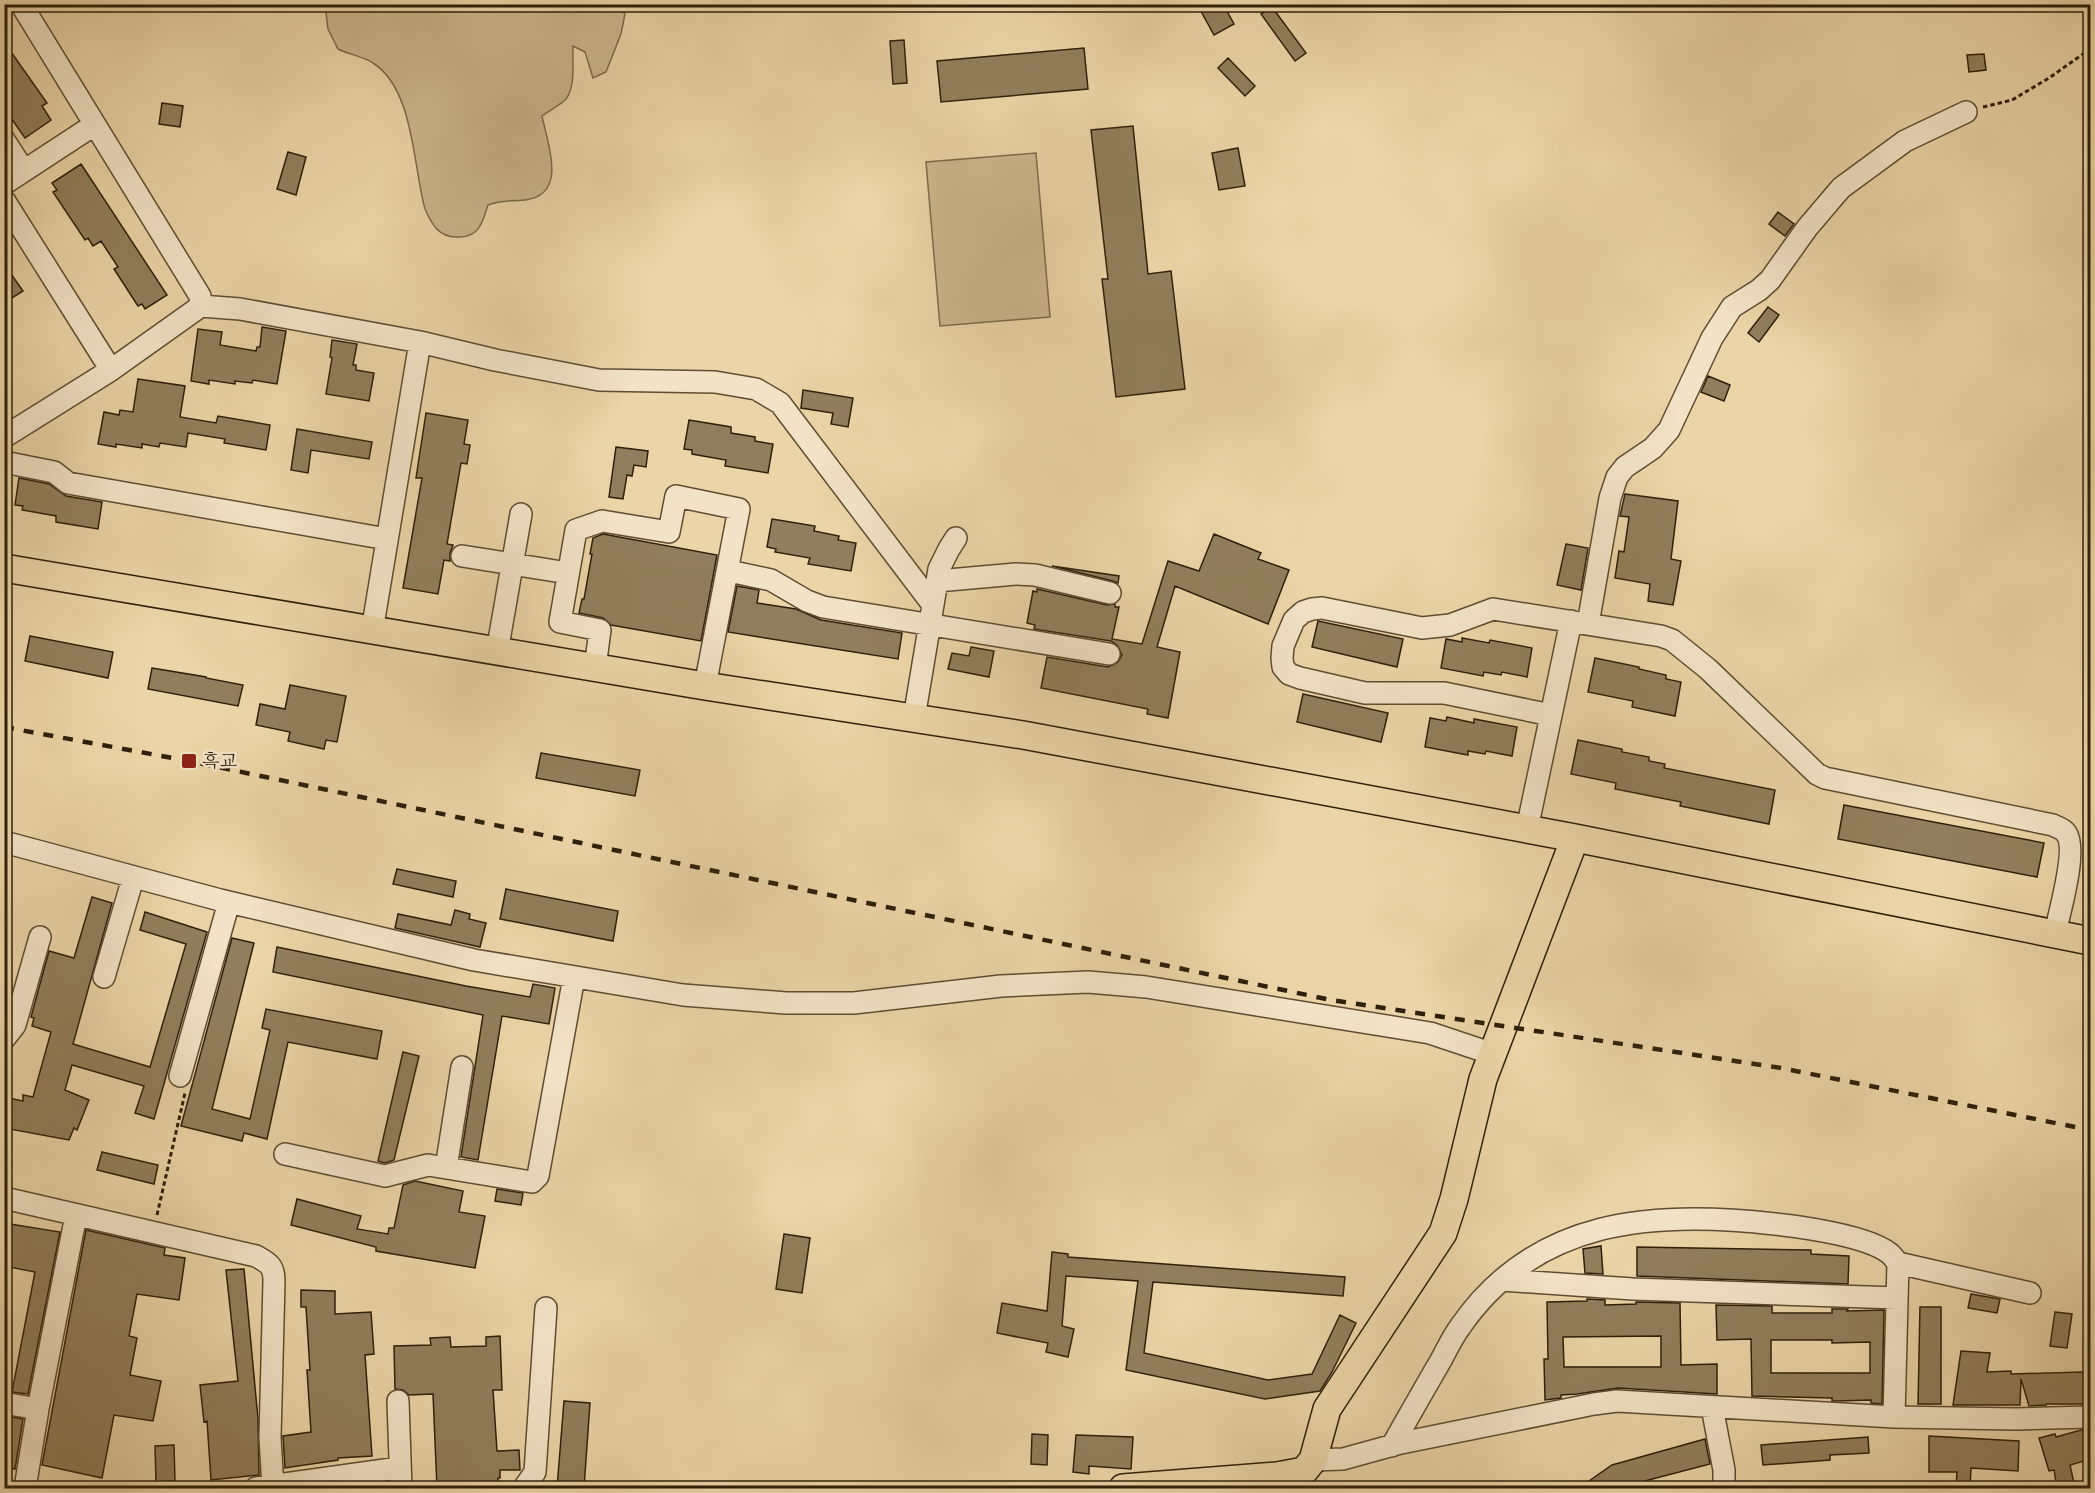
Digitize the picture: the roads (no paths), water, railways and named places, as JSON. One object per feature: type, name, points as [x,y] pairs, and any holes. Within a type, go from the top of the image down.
[{"type":"main road","points":[[4,568],[497,652],[1023,735],[1575,838],[2091,941]]},
{"type":"main road","points":[[1123,1488],[1277,1476],[1304,1471],[1313,1460],[1327,1409],[1443,1233],[1454,1199],[1483,1079],[1575,838]]},
{"type":"street","points":[[21,4],[200,296],[201,306]]},
{"type":"street","points":[[1527,829],[1551,715],[1579,623],[1617,477],[1625,467],[1653,448],[1669,429],[1712,338],[1732,307],[1760,290],[1770,280],[1841,188],[1905,141],[1966,111]]},
{"type":"street","points":[[4,184],[94,125]]},
{"type":"street","points":[[4,140],[24,171]]},
{"type":"street","points":[[4,200],[111,370]]},
{"type":"street","points":[[4,437],[111,370],[201,306],[240,309],[420,342],[506,363],[599,380],[715,382],[756,389],[780,403],[931,615]]},
{"type":"street","points":[[372,631],[420,342]]},
{"type":"street","points":[[4,462],[54,472],[68,483],[387,539]]},
{"type":"street","points":[[595,668],[600,630],[560,622],[576,530],[602,521],[669,532],[676,496],[739,509],[729,571],[705,686]]},
{"type":"street","points":[[497,652],[521,514]]},
{"type":"street","points":[[914,718],[939,569],[956,538]]},
{"type":"street","points":[[462,556],[568,573]]},
{"type":"street","points":[[729,571],[771,580],[807,601],[823,606],[931,615],[1109,654]]},
{"type":"street","points":[[937,581],[1016,574],[1035,575],[1110,593]]},
{"type":"street","points":[[1551,715],[1444,693],[1365,693],[1300,678],[1290,674],[1283,667],[1283,646],[1294,620],[1303,612],[1322,608],[1422,628],[1450,625],[1493,609],[1661,636],[1672,640],[1708,669],[1816,774],[1825,778],[2053,825],[2065,831],[2070,841],[2071,855],[2055,933]]},
{"type":"street","points":[[4,842],[133,878],[474,960],[683,996],[786,1003],[854,1003],[1001,986],[1088,982],[1146,987],[1430,1033],[1493,1054]]},
{"type":"street","points":[[104,977],[133,878]]},
{"type":"street","points":[[180,1076],[229,902]]},
{"type":"street","points":[[4,1039],[15,1024],[40,937]]},
{"type":"street","points":[[285,1154],[386,1176],[428,1165],[532,1182],[538,1176],[574,977]]},
{"type":"street","points":[[446,1168],[462,1067]]},
{"type":"street","points":[[4,1198],[256,1256],[268,1263],[274,1270],[267,1488],[400,1478],[398,1401]]},
{"type":"street","points":[[25,1488],[76,1215]]},
{"type":"street","points":[[1392,1446],[1460,1328],[1484,1296],[1515,1268],[1548,1248],[1621,1224],[1644,1220],[1752,1221],[1803,1227],[1860,1240],[1889,1252],[1898,1263],[2030,1293]]},
{"type":"street","points":[[1894,1417],[1898,1263]]},
{"type":"street","points":[[1502,1280],[1633,1289],[1897,1299]]},
{"type":"street","points":[[524,1488],[535,1472],[546,1308]]},
{"type":"street","points":[[1313,1460],[1343,1459],[1392,1446],[1617,1401],[1894,1417],[2016,1419],[2083,1416],[2091,1418]]},
{"type":"street","points":[[4,1403],[38,1409]]},
{"type":"street","points":[[1712,1407],[1724,1470],[1724,1488]]},
{"type":"railway","points":[[4,727],[189,761],[1331,1000],[1781,1068],[2090,1130]]},
{"type":"place","name":"흑교","points":[[189,761]]}]
